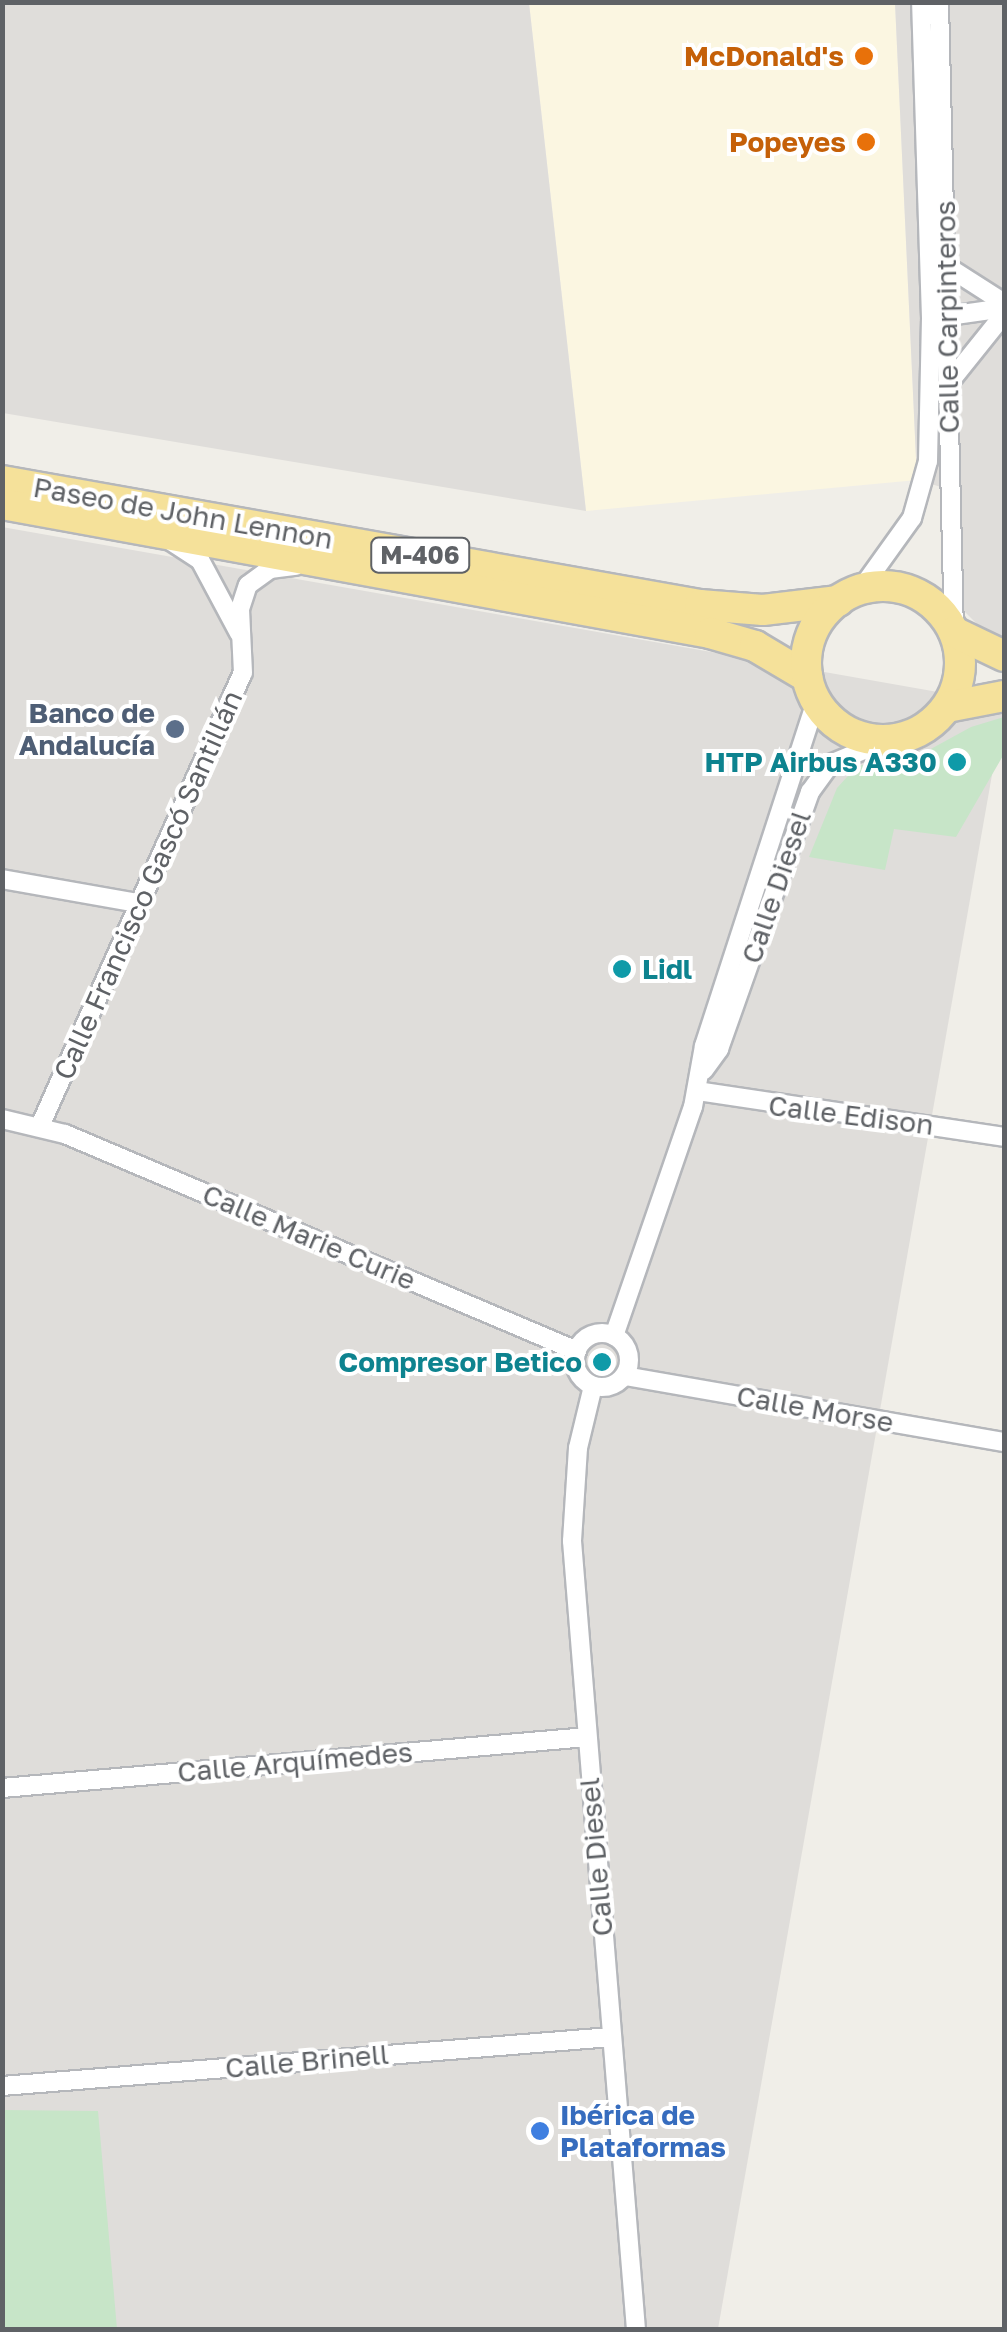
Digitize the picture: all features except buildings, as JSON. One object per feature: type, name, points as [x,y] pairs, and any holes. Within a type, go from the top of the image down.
[{"type":"highway","name":"Paseo de John Lennon","points":[[2,481],[700,605],[764,610],[850,595]]},
{"type":"highway","name":"Paseo de John Lennon","points":[[2,504],[710,633],[754,646],[812,689]]},
{"type":"highway","name":"M-406","points":[[850,595],[914,592],[954,632],[1004,656]]},
{"type":"highway","points":[[812,689],[810,638],[850,595]]},
{"type":"highway","points":[[888,740],[922,730],[947,707],[960,676],[954,632]]},
{"type":"highway","name":"M-406","points":[[812,689],[840,727],[888,740]]},
{"type":"highway","points":[[947,707],[1004,696]]},
{"type":"street","name":"Calle Carpinteros","points":[[921,2],[948,384],[954,632]]},
{"type":"street","name":"Calle Carpinteros","points":[[850,595],[902,537],[925,485],[948,267],[939,2]]},
{"type":"street","points":[[948,267],[1004,308]]},
{"type":"street","points":[[941,317],[1004,308]]},
{"type":"street","points":[[948,384],[1004,308]]},
{"type":"street","points":[[150,528],[200,560],[244,642]]},
{"type":"street","name":"Calle Francisco Gascó Santillán","points":[[40,1126],[243,673],[240,609],[248,585],[270,569],[321,562]]},
{"type":"street","name":"Calle Diesel","points":[[614,1336],[698,1092],[704,1070],[704,1046],[807,744],[812,689]]},
{"type":"street","name":"Calle Diesel","points":[[704,1070],[719,1049],[810,792],[830,764],[888,740]]},
{"type":"street","points":[[2,879],[138,903]]},
{"type":"street","name":"Calle Edison","points":[[698,1092],[1004,1137]]},
{"type":"street","name":"Calle Marie Curie","points":[[2,1119],[40,1126],[577,1350]]},
{"type":"street","points":[[597,1334],[614,1336],[627,1349],[625,1376],[611,1386],[593,1386],[578,1372],[577,1350],[597,1334]]},
{"type":"street","name":"Calle Morse","points":[[625,1376],[1004,1442]]},
{"type":"street","name":"Calle Diesel","points":[[593,1386],[578,1448],[572,1542],[636,2330]]},
{"type":"street","name":"Calle Arquímedes","points":[[2,1788],[587,1737]]},
{"type":"street","name":"Calle Brinell","points":[[2,2086],[611,2037]]},
{"type":"shaded area","points":[[2,3],[529,3],[586,511],[3,413]]},
{"type":"shaded area","points":[[529,3],[895,3],[917,480],[586,511]]},
{"type":"shaded area","points":[[895,3],[1004,3],[1004,641],[987,634],[958,605],[962,493],[917,480]]},
{"type":"shaded area","points":[[2,527],[1004,704],[718,2330],[2,2330]]},
{"type":"green space","points":[[1004,717],[1004,754],[956,837],[894,829],[885,870],[809,857],[837,788],[857,766],[918,756],[971,727]]},
{"type":"green space","points":[[3,2110],[98,2111],[117,2329],[3,2329]]},
{"type":"place","name":"McDonald's","points":[[864,56]]},
{"type":"place","name":"Popeyes","points":[[866,142]]},
{"type":"place","name":"Banco de Andalucía","points":[[175,729]]},
{"type":"place","name":"HTP Airbus A330","points":[[957,762]]},
{"type":"place","name":"Lidl","points":[[622,969]]},
{"type":"place","name":"Compresor Betico","points":[[602,1362]]},
{"type":"place","name":"Ibérica de Plataformas","points":[[540,2131]]}]
